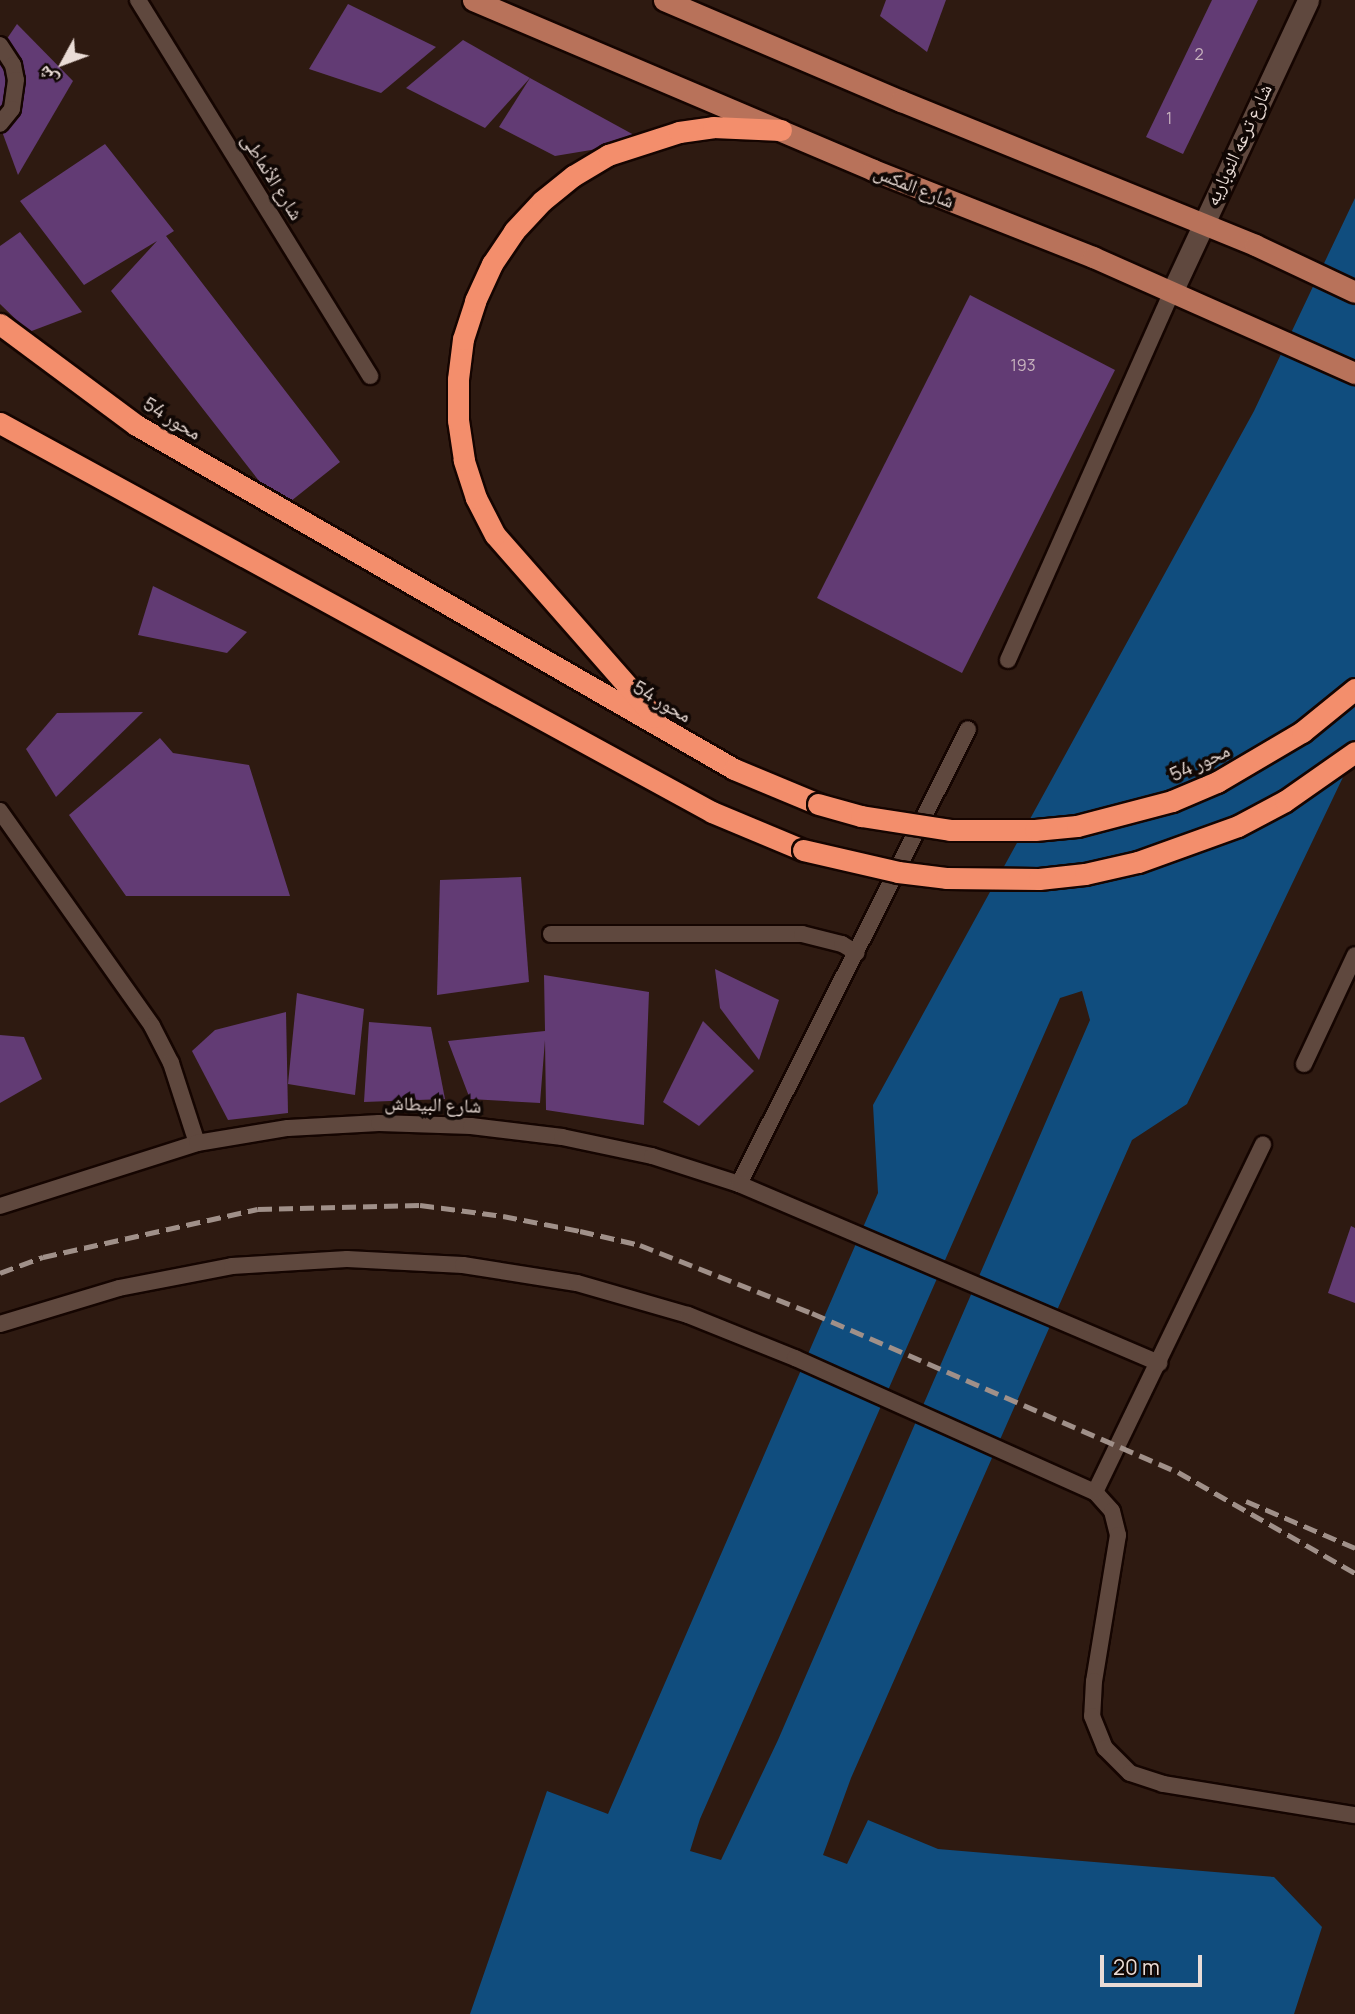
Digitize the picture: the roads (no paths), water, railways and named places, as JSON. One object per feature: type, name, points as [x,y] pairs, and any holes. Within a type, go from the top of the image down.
[{"type":"highway","points":[[668,732],[495,535],[476,498],[464,460],[458,420],[458,379],[463,340],[475,301],[492,264],[514,231],[541,201],[573,176],[608,155],[679,132],[713,127],[781,130]]},
{"type":"highway","name":"محور 54","points":[[0,324],[136,425],[734,769],[818,804],[883,820],[950,830],[1035,830],[1077,826],[1172,801],[1217,782],[1302,732],[1355,689]]},
{"type":"highway","points":[[0,423],[712,812],[803,850],[898,873],[946,878],[1039,879],[1085,874],[1138,862],[1238,826],[1285,801],[1355,752]]},
{"type":"main road","name":"شارع المكس","points":[[473,0],[1172,292],[1355,373]]},
{"type":"main road","points":[[664,0],[1255,245],[1355,292]]},
{"type":"street","name":"شارع ترعه النوباريه","points":[[1172,292],[1308,0]]},
{"type":"lane","name":"شارع الأنماطى","points":[[138,0],[370,376]]},
{"type":"lane","points":[[0,45],[13,65],[16,79],[12,109],[0,124]]},
{"type":"lane","points":[[1008,660],[1172,292]]},
{"type":"lane","points":[[740,1184],[968,729]]},
{"type":"lane","points":[[0,811],[152,1026],[181,1089],[197,1143]]},
{"type":"lane","points":[[551,934],[802,934],[842,944],[857,953]]},
{"type":"lane","points":[[1304,1064],[1355,955]]},
{"type":"lane","name":"شارع البيطاش","points":[[0,1206],[197,1143],[288,1128],[379,1123],[471,1126],[562,1137],[626,1151],[740,1184],[1159,1363]]},
{"type":"lane","points":[[1095,1492],[1263,1145]]},
{"type":"lane","points":[[0,1324],[119,1288],[220,1269],[347,1259],[463,1265],[577,1283],[688,1315],[795,1358],[1095,1492],[1112,1511],[1118,1535],[1094,1681],[1092,1716],[1105,1748],[1130,1773],[1163,1784],[1355,1815]]},
{"type":"water","points":[[1355,198],[1355,752],[1187,1104],[1132,1140],[851,1778],[823,1855],[847,1864],[868,1820],[938,1849],[1274,1877],[1322,1927],[1294,2014],[470,2014],[547,1791],[608,1814],[878,1193],[873,1105],[1254,411]],"holes":[[[1082,991],[1090,1020],[778,1740],[721,1860],[690,1851],[700,1819],[1060,998]]]},
{"type":"railway","points":[[0,1273],[43,1257],[258,1209],[420,1205],[503,1216],[580,1231],[640,1245],[812,1313],[1178,1472],[1355,1573]]},
{"type":"railway","points":[[1246,1501],[1355,1548]]}]
